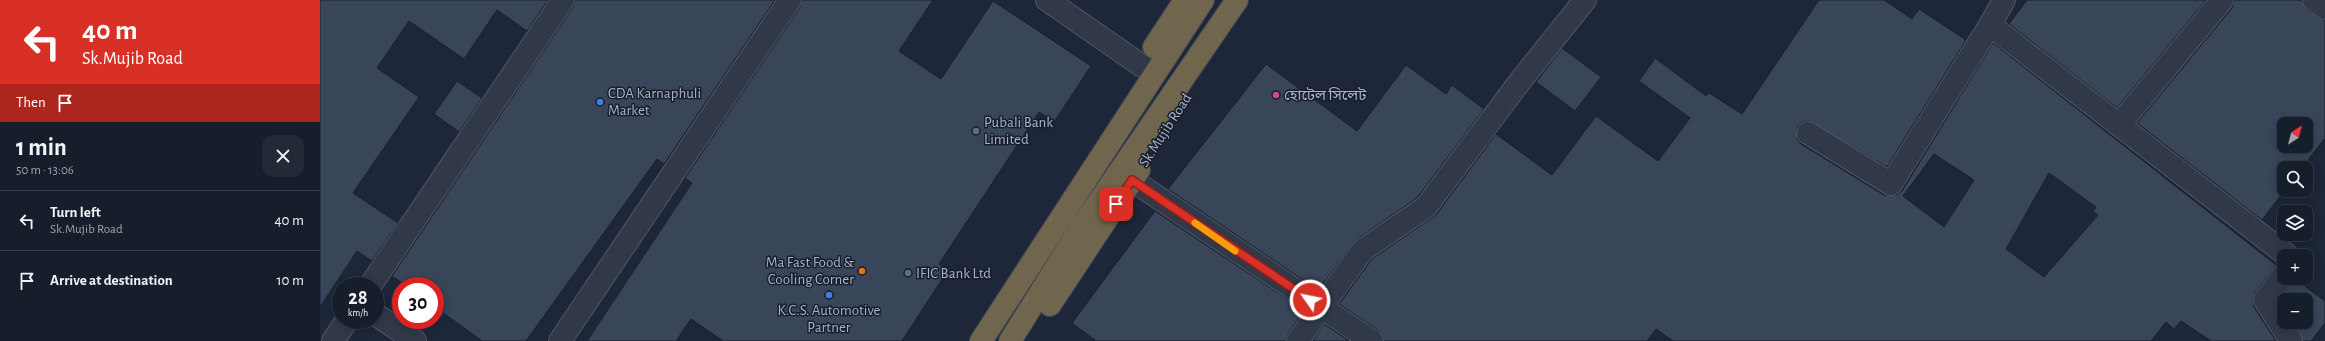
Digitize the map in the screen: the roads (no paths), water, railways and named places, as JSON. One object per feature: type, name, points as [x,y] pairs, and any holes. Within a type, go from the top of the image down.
[{"type":"highway","points":[[969,341],[1119,110],[1142,66],[1185,0]]},
{"type":"highway","points":[[981,341],[1203,0]]},
{"type":"highway","points":[[1010,341],[1080,229],[1237,0]]},
{"type":"highway","name":"Sk.Mujib Road","points":[[1026,341],[1250,0]]},
{"type":"street","points":[[376,277],[563,0]]},
{"type":"street","points":[[560,341],[790,0]]},
{"type":"street","points":[[1047,0],[1142,66]]},
{"type":"street","points":[[1298,341],[1363,250],[1426,207],[1521,80],[1585,0]]},
{"type":"street","points":[[1808,133],[1891,184],[2004,0]]},
{"type":"street","points":[[2120,125],[2222,0]]},
{"type":"street","points":[[2314,0],[2325,8]]},
{"type":"street","points":[[1990,25],[2279,249]]},
{"type":"street","points":[[1132,180],[1372,341]]},
{"type":"street","points":[[2277,283],[2264,300],[2291,341]]},
{"type":"street","points":[[384,320],[415,341]]},
{"type":"street","points":[[333,341],[341,329]]},
{"type":"place","name":"হোটেল সিলেট","points":[[1276,95]]},
{"type":"place","name":"CDA Karnaphuli Market","points":[[600,102]]},
{"type":"place","name":"Pubali Bank Limited","points":[[976,131]]},
{"type":"place","name":"Ma Fast Food & Cooling Corner","points":[[862,271]]},
{"type":"place","name":"IFIC Bank Ltd","points":[[908,273]]},
{"type":"place","name":"K.C.S. Automotive Partner","points":[[829,295]]}]
